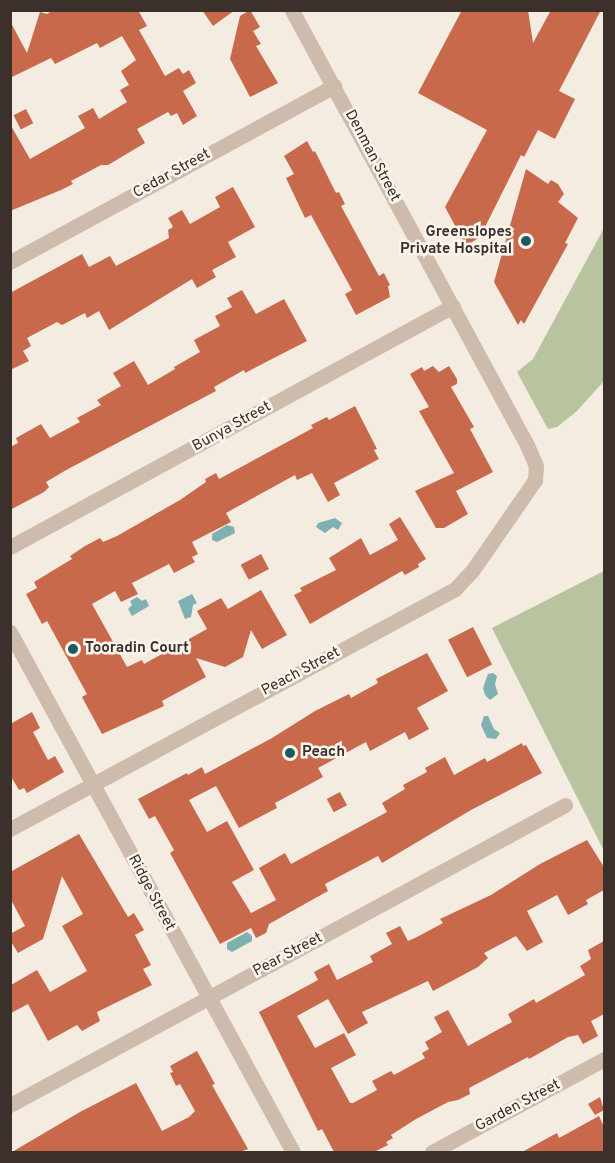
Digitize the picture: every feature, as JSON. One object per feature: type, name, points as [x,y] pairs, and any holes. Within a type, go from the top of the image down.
[{"type":"street","name":"Denman Street","points":[[292,10],[534,460]]},
{"type":"street","name":"Cedar Street","points":[[10,262],[334,86]]},
{"type":"street","name":"Bunya Street","points":[[10,547],[453,306]]},
{"type":"street","name":"Peach Street","points":[[10,829],[454,589],[472,571],[532,485],[536,474],[534,460]]},
{"type":"street","name":"Ridge Street","points":[[10,632],[293,1152]]},
{"type":"street","name":"Pear Street","points":[[10,1105],[565,805]]},
{"type":"street","name":"Garden Street","points":[[432,1152],[604,1059]]},
{"type":"green space","points":[[604,228],[604,381],[577,411],[557,427],[548,429],[517,372],[533,359]]},
{"type":"green space","points":[[604,571],[604,851],[492,628]]},
{"type":"water","points":[[335,518],[342,523],[338,530],[333,527],[325,533],[316,527],[318,523]]},
{"type":"water","points":[[227,525],[234,527],[235,533],[217,542],[212,540],[212,534]]},
{"type":"water","points":[[192,594],[197,603],[193,605],[191,617],[185,619],[178,601]]},
{"type":"water","points":[[137,597],[142,601],[146,599],[149,606],[132,616],[128,609],[132,605],[130,601]]},
{"type":"water","points":[[493,673],[497,676],[495,684],[498,694],[490,700],[483,688],[488,674]]},
{"type":"water","points":[[484,716],[488,716],[494,729],[500,733],[496,739],[487,738],[481,725]]},
{"type":"water","points":[[247,932],[252,936],[252,941],[232,952],[227,949],[227,943]]},
{"type":"building","points":[[53,10],[138,10],[147,26],[139,30],[165,76],[179,68],[183,74],[189,70],[196,83],[183,91],[197,116],[183,125],[177,113],[171,116],[168,112],[137,129],[145,143],[108,165],[101,165],[71,181],[73,184],[10,211],[10,124],[30,159],[85,128],[78,116],[93,108],[99,119],[127,102],[120,90],[129,85],[121,71],[136,60],[122,36],[100,48],[97,43],[55,64],[51,58],[10,78],[10,21],[27,53],[40,12],[47,14]]},
{"type":"building","points":[[202,10],[235,10],[213,26]]},
{"type":"building","points":[[250,10],[260,27],[253,31],[261,44],[256,46],[278,83],[250,97],[230,59],[240,16]]},
{"type":"building","points":[[462,10],[528,10],[533,43],[551,10],[601,10],[559,91],[575,99],[555,139],[538,130],[524,157],[521,155],[480,237],[466,246],[445,207],[487,130],[418,93]]},
{"type":"building","points":[[26,109],[33,123],[21,130],[14,115]]},
{"type":"building","points":[[307,141],[313,152],[315,151],[336,193],[339,192],[345,204],[341,206],[379,276],[384,273],[390,285],[388,286],[390,297],[356,315],[345,294],[352,290],[311,215],[305,218],[286,178],[294,174],[284,156]]},
{"type":"building","points":[[526,169],[548,184],[551,180],[558,184],[564,194],[558,202],[578,218],[565,243],[568,244],[524,324],[521,320],[518,325],[494,282]]},
{"type":"building","points":[[233,187],[255,227],[228,242],[236,257],[212,270],[216,277],[197,288],[192,279],[109,330],[99,311],[87,318],[85,313],[62,325],[57,322],[27,338],[31,346],[23,351],[29,361],[10,370],[10,293],[82,254],[89,267],[110,256],[116,266],[169,238],[168,230],[173,227],[168,218],[182,210],[190,224],[220,207],[215,197]]},
{"type":"building","points":[[242,290],[256,314],[284,299],[307,341],[245,373],[244,370],[214,387],[216,391],[68,469],[46,482],[49,487],[44,492],[10,510],[10,447],[18,443],[16,438],[41,424],[50,438],[80,422],[77,418],[101,405],[97,400],[121,386],[113,373],[134,361],[148,385],[175,369],[174,367],[200,352],[194,340],[220,326],[215,316],[232,307],[227,298]]},
{"type":"building","points":[[433,366],[439,372],[449,366],[457,379],[457,384],[451,387],[474,427],[470,429],[493,472],[456,491],[468,514],[444,528],[436,528],[415,491],[454,473],[419,411],[429,407],[410,374],[422,367],[424,371]]},
{"type":"building","points":[[355,406],[377,449],[374,450],[379,459],[334,483],[340,495],[328,502],[312,473],[297,480],[295,475],[226,513],[231,522],[192,542],[198,554],[192,557],[195,562],[174,573],[169,564],[132,583],[138,594],[121,602],[115,591],[92,604],[127,667],[142,660],[144,664],[207,629],[197,611],[221,598],[228,609],[261,590],[287,635],[262,649],[251,630],[243,657],[225,667],[196,658],[206,677],[162,701],[164,706],[102,734],[82,697],[87,694],[47,621],[42,624],[26,594],[37,588],[34,582],[72,559],[70,556],[85,546],[100,538],[103,542],[117,536],[180,500],[206,482],[205,479],[216,473],[219,479],[313,428],[311,425],[327,417],[329,420]]},
{"type":"building","points":[[400,517],[426,559],[418,564],[419,567],[405,575],[402,571],[310,624],[294,595],[302,591],[300,588],[336,570],[329,558],[361,538],[370,555],[398,540],[389,524]]},
{"type":"building","points":[[261,554],[269,569],[249,580],[241,565]]},
{"type":"building","points":[[473,627],[492,664],[467,677],[448,640]]},
{"type":"building","points":[[427,653],[448,691],[417,708],[429,729],[409,740],[405,732],[370,751],[366,742],[318,768],[323,777],[275,803],[277,808],[239,828],[216,786],[189,800],[207,832],[227,821],[254,870],[232,882],[251,913],[276,900],[259,868],[285,853],[291,864],[387,812],[382,803],[405,789],[403,785],[427,772],[425,768],[445,757],[454,775],[485,758],[487,762],[522,743],[523,746],[526,745],[542,773],[471,810],[382,863],[378,856],[325,884],[328,891],[269,924],[266,933],[256,938],[251,928],[220,944],[170,853],[174,850],[155,816],[149,819],[138,799],[202,767],[205,774],[272,738],[315,711],[349,694],[351,698],[378,683],[376,679]]},
{"type":"building","points":[[32,712],[40,728],[33,732],[48,760],[55,756],[64,772],[27,793],[24,788],[19,790],[10,775],[10,724]]},
{"type":"building","points":[[340,792],[347,805],[334,812],[327,799]]},
{"type":"building","points":[[79,834],[128,917],[134,913],[144,930],[135,935],[151,965],[143,969],[152,985],[97,1012],[100,1021],[82,1031],[77,1025],[48,1041],[28,1004],[11,1013],[11,985],[37,970],[50,992],[87,971],[62,926],[83,914],[62,876],[43,939],[18,953],[10,940],[10,934],[25,926],[10,898],[10,872]]},
{"type":"building","points":[[587,840],[604,867],[604,890],[586,900],[588,904],[568,915],[557,895],[527,911],[543,942],[527,951],[516,936],[484,953],[488,958],[478,967],[433,991],[428,981],[362,1012],[368,1023],[348,1034],[328,999],[297,1016],[315,1048],[344,1033],[356,1055],[331,1068],[350,1103],[353,1103],[377,1090],[372,1081],[391,1071],[394,1075],[425,1058],[422,1053],[429,1049],[425,1042],[442,1032],[434,1017],[448,1010],[468,1046],[512,1022],[508,1014],[534,999],[536,1003],[585,975],[580,966],[591,959],[588,950],[604,941],[604,1014],[591,1021],[598,1036],[583,1044],[578,1035],[568,1037],[529,1059],[528,1057],[469,1088],[470,1094],[448,1102],[416,1119],[391,1135],[393,1138],[386,1142],[388,1145],[374,1152],[334,1152],[322,1129],[318,1131],[259,1012],[318,980],[314,972],[329,964],[337,980],[373,962],[370,956],[392,944],[386,933],[400,926],[408,941],[417,937],[443,923],[440,919],[491,895],[540,864]]},
{"type":"building","points":[[197,1051],[215,1084],[212,1085],[248,1149],[240,1152],[12,1152],[80,1112],[136,1083],[162,1131],[189,1117],[195,1111],[180,1084],[176,1086],[170,1073],[173,1072],[170,1066]]},
{"type":"building","points":[[600,1097],[604,1110],[595,1115],[588,1104]]},
{"type":"building","points":[[599,1116],[604,1127],[604,1152],[522,1152],[557,1133],[559,1138]]},
{"type":"place","name":"Greenslopes Private Hospital","points":[[526,241]]},
{"type":"place","name":"Tooradin Court","points":[[73,649]]},
{"type":"place","name":"Peach","points":[[290,753]]}]
